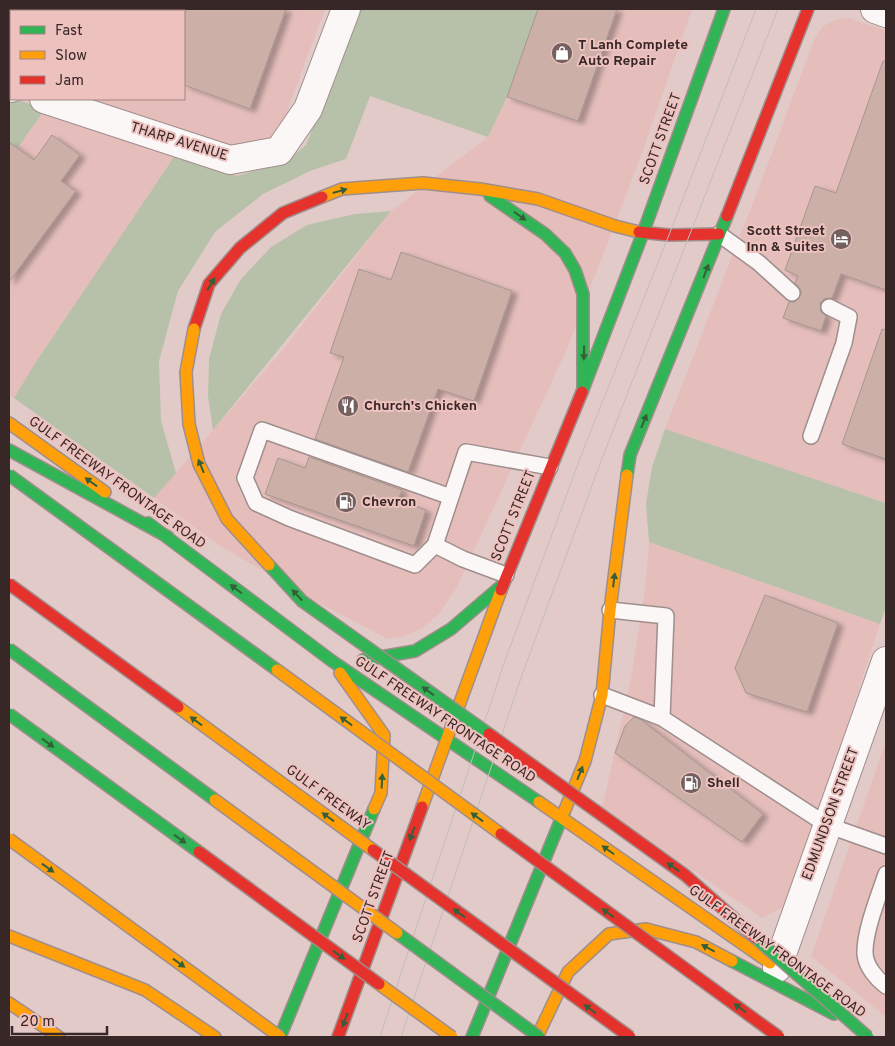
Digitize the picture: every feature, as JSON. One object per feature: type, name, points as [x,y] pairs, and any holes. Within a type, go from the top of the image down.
[{"type":"main road","name":"SCOTT STREET","points":[[338,1037],[504,580],[583,390],[643,233],[724,9]]},
{"type":"main road","points":[[472,1037],[585,761],[602,695],[610,610],[630,455],[703,277],[808,9]]},
{"type":"main road","points":[[719,234],[669,235],[643,233],[615,226],[538,199],[480,189],[423,183],[342,189],[284,213],[240,248],[209,284],[194,329],[186,372],[189,424],[199,464],[227,519],[302,601],[685,876],[868,1037]]},
{"type":"main road","points":[[480,189],[533,226],[563,250],[580,280],[583,294],[583,390]]},
{"type":"main road","name":"GULF FREEWAY FRONTAGE ROAD","points":[[9,423],[168,537],[332,662],[474,756],[777,968],[868,1037]]},
{"type":"main road","points":[[9,450],[168,537]]},
{"type":"main road","points":[[9,475],[779,1037]]},
{"type":"main road","points":[[332,662],[363,660],[415,651],[451,630],[504,580]]},
{"type":"main road","name":"GULF FREEWAY","points":[[9,584],[630,1037]]},
{"type":"main road","points":[[9,649],[538,1037],[568,972],[609,934],[646,929],[696,942],[845,1019]]},
{"type":"main road","points":[[9,839],[280,1037],[381,793],[384,735],[332,662]]},
{"type":"main road","points":[[9,714],[452,1037]]},
{"type":"main road","points":[[9,936],[145,990],[214,1037]]},
{"type":"main road","points":[[9,1002],[59,1037]]},
{"type":"street","name":"THARP AVENUE","points":[[47,100],[230,160],[279,151],[308,109],[346,9]]},
{"type":"street","points":[[875,9],[886,12]]},
{"type":"street","name":"EDMUNDSON STREET","points":[[777,968],[886,661]]},
{"type":"lane","points":[[719,234],[759,263],[792,293]]},
{"type":"lane","points":[[811,436],[844,343],[849,317],[829,307]]},
{"type":"lane","points":[[451,497],[262,430],[246,478],[256,502],[289,518],[415,565],[435,545],[451,497],[466,452],[550,467]]},
{"type":"lane","points":[[435,545],[504,580]]},
{"type":"lane","points":[[610,610],[666,616],[662,718]]},
{"type":"lane","points":[[602,695],[662,718],[827,825],[886,846]]},
{"type":"lane","points":[[886,874],[869,924],[865,955],[875,978],[886,986]]},
{"type":"shaded area","points":[[9,9],[325,9],[283,122],[274,135],[260,146],[243,150],[219,144],[94,100],[185,100],[185,10],[10,10],[9,72]]},
{"type":"shaded area","points":[[538,9],[692,9],[641,156],[566,351],[457,587],[439,614],[421,629],[401,637],[388,639],[315,601],[222,547],[154,498],[281,352],[391,211],[488,137],[507,97]]},
{"type":"shaded area","points":[[848,18],[886,30],[886,503],[665,429],[814,40],[822,27],[834,20]]},
{"type":"shaded area","points":[[45,109],[176,154],[34,365],[14,398],[9,394],[9,160]]},
{"type":"shaded area","points":[[649,542],[880,624],[823,799],[792,886],[783,907],[762,918],[602,808],[631,679],[645,589]]},
{"type":"shaded area","points":[[886,741],[886,1017],[811,956]]},
{"type":"green space","points":[[355,9],[538,9],[507,97],[488,137],[370,96],[346,159],[310,171],[263,194],[215,232],[178,291],[159,361],[161,421],[176,473],[154,498],[14,398],[34,365],[176,154],[237,176],[287,161],[306,145],[327,93]]},
{"type":"green space","points":[[9,97],[10,100],[18,100],[45,109],[9,160]]},
{"type":"green space","points":[[391,211],[213,430],[208,396],[209,359],[221,314],[241,279],[271,247],[307,225],[355,214]]},
{"type":"green space","points":[[665,429],[886,503],[886,607],[880,624],[649,542],[646,504],[652,467]]},
{"type":"building","points":[[286,9],[250,109],[185,85],[184,10]]},
{"type":"building","name":"T Lanh Complete Auto Repair","points":[[538,9],[617,9],[578,121],[507,97]]},
{"type":"building","name":"Scott Street Inn & Suites","points":[[883,61],[886,61],[886,290],[841,274],[832,298],[824,299],[820,303],[821,312],[826,316],[821,331],[783,318],[789,302],[795,302],[801,294],[801,290],[795,283],[798,276],[785,270],[815,186],[836,193]]},
{"type":"building","points":[[52,135],[80,155],[61,181],[76,191],[9,282],[9,142],[34,160]]},
{"type":"building","points":[[401,252],[512,291],[474,401],[438,389],[408,472],[315,439],[344,357],[330,353],[359,269],[391,280]]},
{"type":"building","points":[[882,329],[886,330],[886,459],[842,444]]},
{"type":"building","name":"Chevron","points":[[309,457],[402,490],[398,500],[426,510],[414,546],[265,494],[278,458],[305,468]]},
{"type":"building","points":[[765,595],[838,623],[807,712],[746,693],[735,668]]},
{"type":"building","name":"Shell","points":[[634,717],[640,719],[763,814],[742,842],[615,753],[625,726]]},
{"type":"tram line","points":[[380,1037],[503,666],[584,448],[756,9]]},
{"type":"tram line","points":[[401,1037],[523,672],[603,456],[778,9]]},
{"type":"traffic: fast","points":[[582,392],[643,233],[724,9]]},
{"type":"traffic: fast","points":[[490,196],[545,234],[565,253],[575,270],[583,294],[583,390]]},
{"type":"traffic: fast","points":[[627,475],[630,455],[727,216]]},
{"type":"traffic: fast","points":[[9,450],[168,537]]},
{"type":"traffic: fast","points":[[9,475],[277,670]]},
{"type":"traffic: fast","points":[[148,523],[332,661],[539,802]]},
{"type":"traffic: fast","points":[[269,565],[302,601],[489,734]]},
{"type":"traffic: fast","points":[[363,660],[415,651],[451,629],[500,587]]},
{"type":"traffic: fast","points":[[9,649],[215,800]]},
{"type":"traffic: fast","points":[[9,714],[199,852]]},
{"type":"traffic: fast","points":[[280,1037],[374,809]]},
{"type":"traffic: fast","points":[[472,1037],[564,812]]},
{"type":"traffic: fast","points":[[397,933],[539,1037]]},
{"type":"traffic: fast","points":[[756,938],[868,1037]]},
{"type":"traffic: fast","points":[[732,961],[834,1014]]},
{"type":"traffic: slow","points":[[322,197],[342,189],[423,183],[480,189],[538,199],[615,226],[639,232]]},
{"type":"traffic: slow","points":[[194,329],[186,372],[189,424],[199,464],[227,519],[269,565]]},
{"type":"traffic: slow","points":[[9,423],[105,492]]},
{"type":"traffic: slow","points":[[564,812],[585,761],[602,695],[610,610],[627,475]]},
{"type":"traffic: slow","points":[[422,807],[501,590]]},
{"type":"traffic: slow","points":[[277,670],[501,834]]},
{"type":"traffic: slow","points":[[340,673],[384,735],[381,793],[374,809]]},
{"type":"traffic: slow","points":[[178,707],[373,850]]},
{"type":"traffic: slow","points":[[215,800],[397,933]]},
{"type":"traffic: slow","points":[[539,802],[770,963]]},
{"type":"traffic: slow","points":[[9,839],[280,1037]]},
{"type":"traffic: slow","points":[[537,1037],[568,972],[609,934],[646,929],[696,942],[732,961]]},
{"type":"traffic: slow","points":[[9,936],[145,990],[215,1037]]},
{"type":"traffic: slow","points":[[379,984],[452,1037]]},
{"type":"traffic: slow","points":[[9,1003],[59,1037]]},
{"type":"traffic: jam","points":[[727,216],[808,9]]},
{"type":"traffic: jam","points":[[194,329],[209,284],[240,248],[283,213],[322,197]]},
{"type":"traffic: jam","points":[[639,232],[669,235],[719,234]]},
{"type":"traffic: jam","points":[[501,590],[582,392]]},
{"type":"traffic: jam","points":[[9,584],[178,707]]},
{"type":"traffic: jam","points":[[489,734],[685,875],[756,938]]},
{"type":"traffic: jam","points":[[338,1037],[422,807]]},
{"type":"traffic: jam","points":[[501,834],[779,1037]]},
{"type":"traffic: jam","points":[[373,850],[630,1037]]},
{"type":"traffic: jam","points":[[199,852],[379,984]]},
{"type":"place","name":"T Lanh Complete Auto Repair","points":[[562,53]]},
{"type":"place","name":"Scott Street Inn & Suites","points":[[841,239]]},
{"type":"place","name":"Church's Chicken","points":[[348,406]]},
{"type":"place","name":"Chevron","points":[[346,502]]},
{"type":"place","name":"Shell","points":[[691,783]]}]
